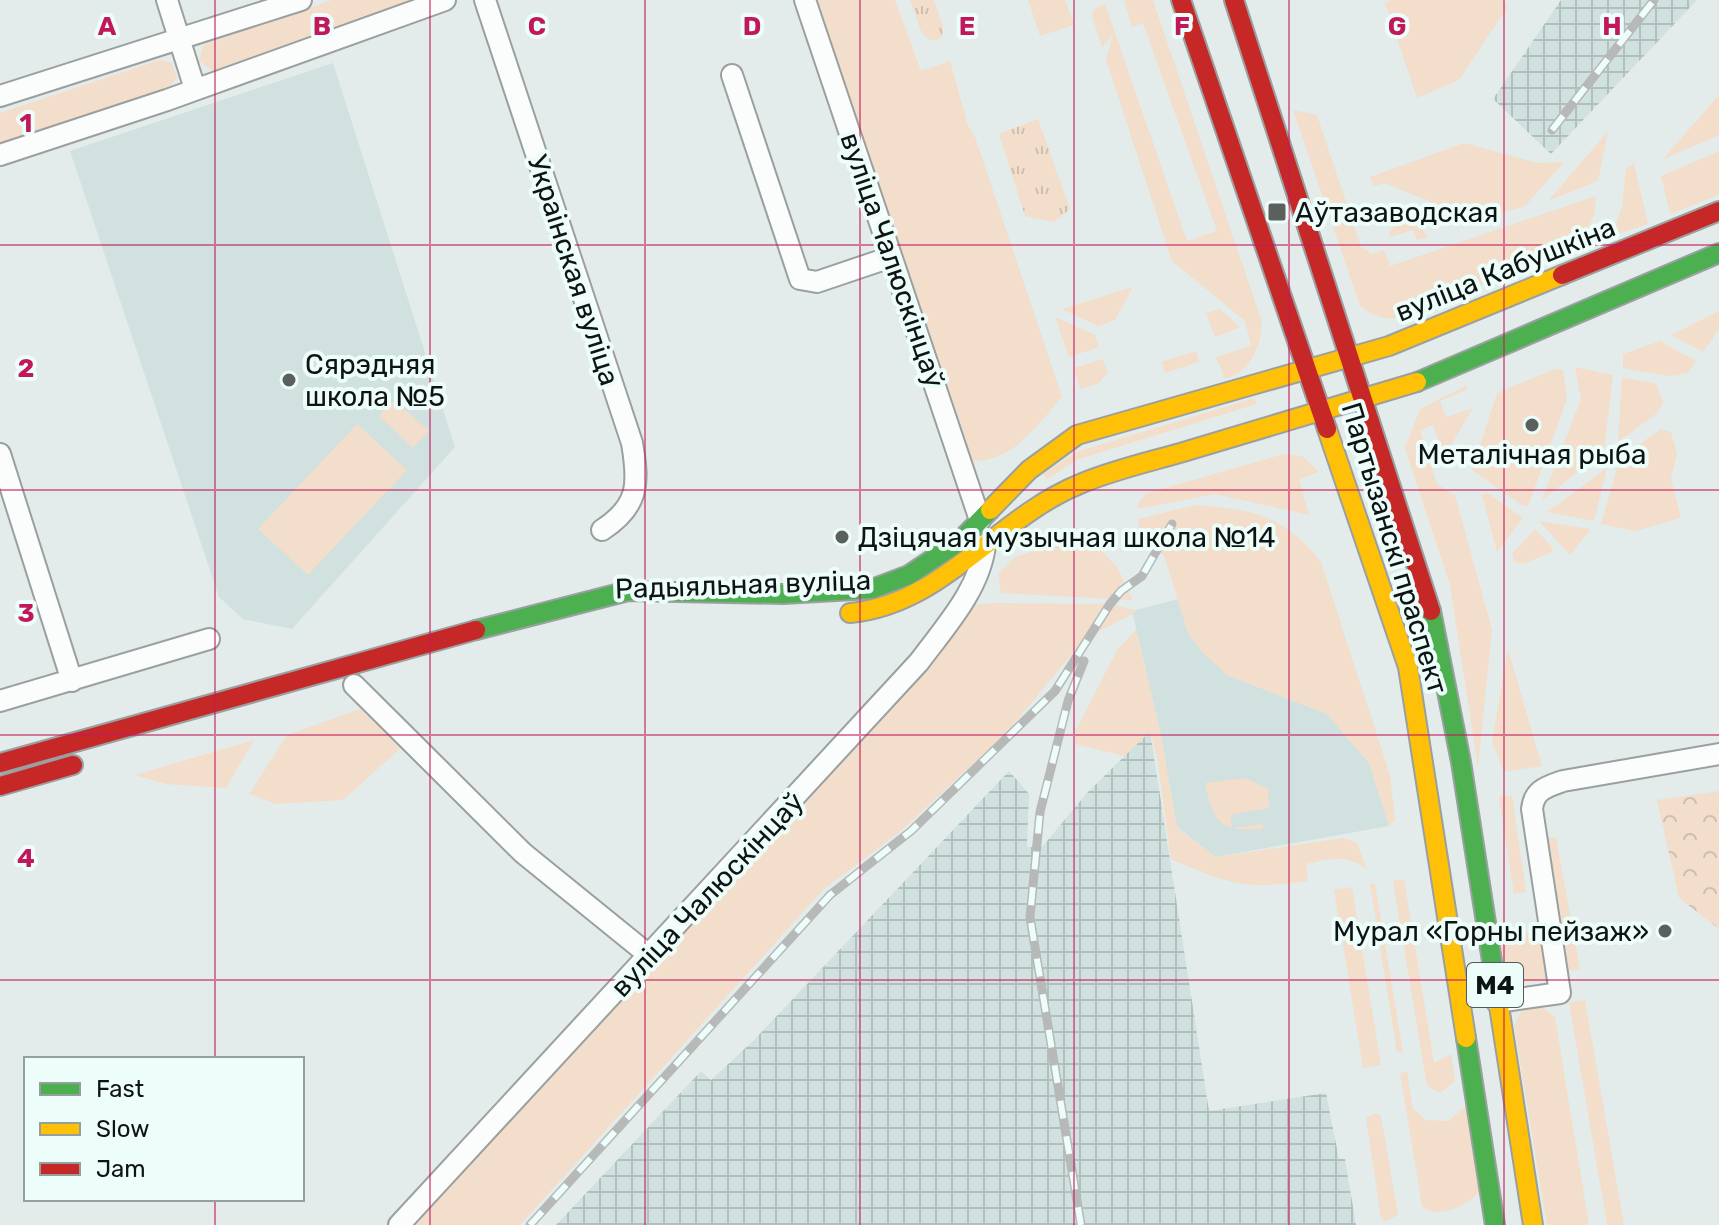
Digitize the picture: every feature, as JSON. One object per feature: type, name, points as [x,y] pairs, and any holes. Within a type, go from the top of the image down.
[{"type":"main road","name":"Партызанскі праспект","points":[[1181,0],[1408,667],[1428,774],[1454,971],[1495,1225]]},
{"type":"main road","name":"Партызанскі праспект","points":[[1234,0],[1427,589],[1461,762],[1533,1225]]},
{"type":"main road","name":"вуліца Кабушкіна","points":[[1309,369],[1352,357],[1565,276],[1719,211]]},
{"type":"main road","points":[[1365,400],[1420,381],[1719,253]]},
{"type":"main road","name":"Радыяльная вуліца","points":[[0,763],[518,618],[628,591],[783,594],[872,589],[932,562],[980,520],[1029,470],[1077,435],[1309,369]]},
{"type":"main road","name":"Радыяльная вуліца","points":[[832,613],[860,613],[905,600],[947,578],[1039,504],[1081,483],[1365,400]]},
{"type":"main road","name":"Радыяльная вуліца","points":[[688,612],[711,612]]},
{"type":"main road","name":"Радыяльная вуліца","points":[[483,648],[618,613]]},
{"type":"main road","points":[[0,786],[92,760]]},
{"type":"main road","points":[[1454,971],[1474,1001],[1497,1002]]},
{"type":"street","points":[[167,0],[195,89]]},
{"type":"street","points":[[0,96],[301,0]]},
{"type":"street","points":[[0,155],[445,0]]},
{"type":"street","name":"Украінская вуліца","points":[[485,0],[632,443],[636,483],[629,508],[602,530]]},
{"type":"street","name":"вуліца Чалюскінцаў","points":[[805,0],[980,520]]},
{"type":"street","points":[[732,75],[800,279],[817,282],[891,257]]},
{"type":"street","points":[[0,454],[72,681]]},
{"type":"street","name":"вуліца Чалюскінцаў","points":[[399,1225],[919,662],[964,600],[983,562],[985,545]]},
{"type":"street","points":[[0,701],[209,639]]},
{"type":"street","points":[[353,685],[523,853],[650,956]]},
{"type":"street","points":[[1497,1002],[1560,993],[1532,809],[1533,799],[1541,788],[1563,781],[1719,754]]},
{"type":"shaded area","points":[[1561,0],[1697,0],[1551,154],[1493,99]]},
{"type":"shaded area","name":"Сярэдняя школа №5","points":[[333,63],[455,447],[292,629],[243,619],[219,597],[70,151]]},
{"type":"shaded area","points":[[1178,599],[1188,633],[1227,675],[1327,714],[1369,763],[1389,826],[1216,857],[1177,827],[1161,736],[1132,611]]},
{"type":"shaded area","points":[[1150,731],[1209,1111],[1326,1093],[1339,1159],[1345,1159],[1356,1225],[556,1225],[701,1071],[711,1080],[753,1041],[1009,771],[1029,794],[1027,847],[1042,847],[1087,793]]},
{"type":"green space","points":[[332,0],[423,0],[213,71],[199,61],[203,45]]},
{"type":"green space","points":[[818,0],[895,0],[921,71],[950,61],[968,126],[975,137],[1062,397],[1023,440],[1001,455],[972,461]]},
{"type":"green space","points":[[910,0],[934,0],[943,26],[942,36],[929,40],[922,34]]},
{"type":"green space","points":[[1028,0],[1065,0],[1074,25],[1040,36]]},
{"type":"green space","points":[[1124,0],[1153,0],[1261,319],[1260,338],[1254,355],[1242,370],[1225,379],[1216,357],[1251,346],[1245,321],[1172,261],[1106,60],[1113,35],[1102,47],[1092,16],[1094,9],[1105,4],[1187,241],[1217,231],[1143,23],[1132,27]]},
{"type":"green space","points":[[1391,0],[1505,0],[1507,8],[1459,80],[1417,98],[1385,3]]},
{"type":"green space","points":[[160,60],[171,62],[177,78],[169,88],[0,144],[0,113]]},
{"type":"green space","points":[[1719,95],[1719,135],[1662,160]]},
{"type":"green space","points":[[1293,110],[1317,115],[1361,247],[1372,254],[1384,250],[1390,266],[1596,196],[1593,219],[1582,236],[1570,246],[1411,316],[1379,316],[1360,306]]},
{"type":"green space","points":[[1038,119],[1070,209],[1054,222],[1025,216],[999,134]]},
{"type":"green space","points":[[1608,131],[1598,181],[1548,201]]},
{"type":"green space","points":[[1464,143],[1538,163],[1564,162],[1525,206],[1458,225],[1452,211],[1385,183],[1374,186],[1370,177]]},
{"type":"green space","points":[[1719,151],[1719,195],[1670,214],[1661,176]]},
{"type":"green space","points":[[1634,163],[1648,224],[1612,236],[1622,206],[1626,169]]},
{"type":"green space","points":[[1407,220],[1419,225],[1428,237],[1417,240],[1413,230],[1391,237],[1389,233],[1398,222]]},
{"type":"green space","points":[[1133,287],[1115,320],[1098,326],[1062,309]]},
{"type":"green space","points":[[1220,309],[1240,327],[1215,337],[1206,313]]},
{"type":"green space","points":[[1719,311],[1719,329],[1703,352],[1671,335]]},
{"type":"green space","points":[[1055,317],[1095,335],[1099,347],[1069,357]]},
{"type":"green space","points":[[1660,341],[1696,361],[1688,373],[1669,376],[1623,368],[1623,354]]},
{"type":"green space","points":[[1196,351],[1199,362],[1165,373],[1161,362]]},
{"type":"green space","points":[[1103,359],[1108,372],[1099,383],[1080,389],[1074,368]]},
{"type":"green space","points":[[1575,367],[1613,375],[1604,451],[1542,500],[1581,399]]},
{"type":"green space","points":[[1555,369],[1563,370],[1567,399],[1528,506],[1523,506],[1472,470],[1497,393]]},
{"type":"green space","points":[[1622,377],[1656,384],[1663,403],[1656,414],[1618,442]]},
{"type":"green space","points":[[1467,385],[1466,390],[1440,401],[1446,417],[1473,408],[1444,457],[1433,425],[1420,430],[1437,484],[1455,495],[1492,630],[1478,767],[1450,585],[1405,448],[1420,409]]},
{"type":"green space","points":[[1255,398],[1257,404],[1079,459],[1047,479],[1043,474],[1076,452]]},
{"type":"green space","points":[[394,400],[429,431],[413,448],[379,416]]},
{"type":"green space","points":[[357,424],[407,470],[308,575],[258,529]]},
{"type":"green space","points":[[1661,429],[1671,432],[1677,454],[1671,479],[1681,518],[1635,531],[1601,524],[1620,458]]},
{"type":"green space","points":[[1284,454],[1302,456],[1319,472],[1299,479],[1309,515],[1215,494],[1138,509],[1138,503],[1147,493]]},
{"type":"green space","points":[[1607,468],[1594,521],[1547,512]]},
{"type":"green space","points":[[1488,493],[1523,518],[1497,552],[1482,495]]},
{"type":"green space","points":[[1196,505],[1235,509],[1266,518],[1294,534],[1321,562],[1390,775],[1395,820],[1389,826],[1369,763],[1327,714],[1227,675],[1203,653],[1188,633],[1165,558],[1140,530],[1138,519]]},
{"type":"green space","points":[[1539,521],[1591,529],[1570,555]]},
{"type":"green space","points":[[1535,529],[1553,548],[1552,552],[1523,564],[1515,562],[1512,554]]},
{"type":"green space","points":[[1086,535],[1118,568],[1132,600],[1001,593],[998,574],[1015,557]]},
{"type":"green space","points":[[993,603],[1110,604],[1138,611],[1084,639],[1010,729],[902,830],[823,890],[520,1225],[410,1225],[966,606]]},
{"type":"green space","points":[[1136,630],[1161,734],[1177,828],[1216,857],[1343,838],[1357,843],[1367,869],[1352,861],[1330,859],[1306,864],[1308,881],[1252,885],[1223,879],[1171,859],[1157,757],[1150,732],[1124,756],[1075,744],[1075,732],[1117,650]]},
{"type":"green space","points":[[1508,649],[1542,766],[1504,772],[1492,741]]},
{"type":"green space","points":[[360,709],[374,717],[401,748],[343,800],[276,804],[249,794],[287,735]]},
{"type":"green space","points":[[254,740],[226,788],[166,784],[135,775]]},
{"type":"green space","points":[[1246,778],[1268,789],[1269,808],[1230,815],[1232,828],[1216,816],[1205,783]]},
{"type":"green space","points":[[1719,791],[1719,929],[1679,898],[1657,800]]},
{"type":"green space","points":[[1512,795],[1526,892],[1514,894],[1499,797]]},
{"type":"green space","points":[[1263,824],[1263,829],[1233,828]]},
{"type":"green space","points":[[1556,837],[1580,969],[1564,971],[1541,839]]},
{"type":"green space","points":[[1404,879],[1434,1063],[1451,1054],[1455,1081],[1440,1093],[1427,1086],[1393,881]]},
{"type":"green space","points":[[1370,884],[1375,884],[1403,1052],[1397,1052]]},
{"type":"green space","points":[[1352,887],[1381,1065],[1363,1068],[1334,890]]},
{"type":"green space","points":[[1494,924],[1540,935],[1548,978],[1511,985]]},
{"type":"green space","points":[[1585,1000],[1624,1225],[1607,1225],[1569,1002]]},
{"type":"green space","points":[[1541,1006],[1555,1017],[1589,1225],[1547,1225],[1514,1026],[1522,1009]]},
{"type":"green space","points":[[1407,1072],[1413,1109],[1426,1120],[1448,1121],[1466,1106],[1479,1192],[1452,1210],[1435,1212],[1422,1206],[1400,1073]]},
{"type":"green space","points":[[1376,1113],[1381,1116],[1398,1215],[1386,1221],[1381,1218],[1366,1118]]},
{"type":"railway","points":[[1552,130],[1654,0]]},
{"type":"railway","points":[[530,1225],[830,895],[911,831],[1055,691],[1110,604],[1121,591],[1142,576],[1172,524]]},
{"type":"railway","points":[[1081,1225],[1030,917],[1040,812],[1068,701],[1084,661]]},
{"type":"traffic: fast","points":[[1417,382],[1719,253]]},
{"type":"traffic: fast","points":[[476,630],[628,591],[783,594],[872,589],[909,575],[960,541],[990,510]]},
{"type":"traffic: fast","points":[[1431,611],[1461,762],[1494,974]]},
{"type":"traffic: fast","points":[[1466,1038],[1495,1225]]},
{"type":"traffic: slow","points":[[990,510],[1029,470],[1077,435],[1389,346],[1562,275]]},
{"type":"traffic: slow","points":[[850,613],[883,606],[914,594],[969,558],[1022,517],[1080,484],[1417,382]]},
{"type":"traffic: slow","points":[[1327,429],[1408,667],[1466,1038]]},
{"type":"traffic: slow","points":[[1494,974],[1533,1225]]},
{"type":"traffic: jam","points":[[1181,0],[1327,429]]},
{"type":"traffic: jam","points":[[1234,0],[1431,611]]},
{"type":"traffic: jam","points":[[1562,275],[1719,211]]},
{"type":"traffic: jam","points":[[0,763],[476,630]]},
{"type":"traffic: jam","points":[[0,786],[73,765]]},
{"type":"place","name":"Аўтазаводская","points":[[1277,212]]},
{"type":"place","name":"Сярэдняя школа №5","points":[[289,380]]},
{"type":"place","name":"Металічная рыба","points":[[1532,425]]},
{"type":"place","name":"Дзіцячая музычная школа №14","points":[[842,537]]},
{"type":"place","name":"Мурал «Горны пейзаж»","points":[[1665,931]]}]
